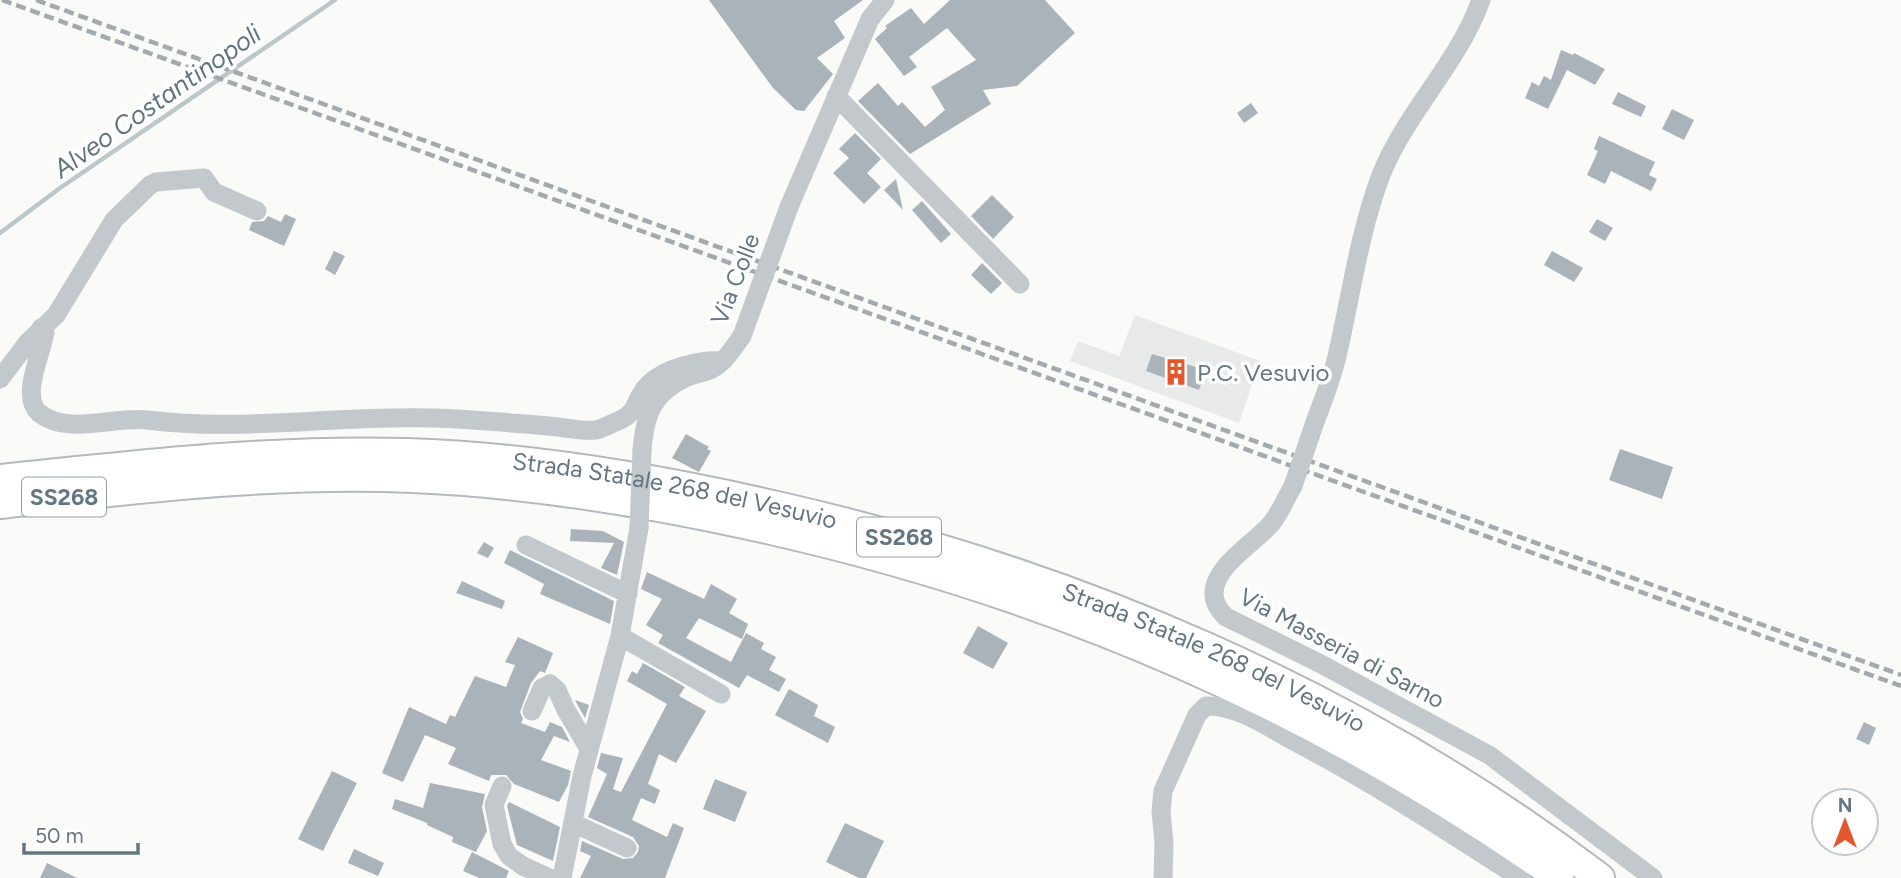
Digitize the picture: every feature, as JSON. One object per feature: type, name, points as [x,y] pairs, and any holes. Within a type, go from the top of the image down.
[{"type":"highway","name":"Strada Statale 268 del Vesuvio","points":[[0,479],[231,457],[308,453],[411,453],[502,459],[593,470],[730,495],[829,517],[1018,573],[1135,616],[1207,647],[1314,698],[1421,757],[1523,823],[1600,878]]},
{"type":"highway","name":"Strada Statale 268 del Vesuvio","points":[[0,504],[247,481],[410,478],[503,484],[591,494],[725,519],[821,541],[914,566],[1008,596],[1128,639],[1186,664],[1302,720],[1410,780],[1559,878]]},
{"type":"street","name":"Via Colle","points":[[562,878],[589,749],[620,636],[628,594],[639,528],[644,426],[651,407],[664,392],[685,378],[711,369],[723,361],[742,336],[789,207],[870,19],[884,0]]},
{"type":"street","name":"Via Masseria di Sarno","points":[[1481,0],[1458,52],[1405,129],[1382,173],[1366,224],[1336,359],[1293,486],[1272,523],[1227,563],[1215,587],[1215,599],[1218,609],[1226,617],[1321,664],[1489,755],[1653,878]]},
{"type":"street","points":[[836,96],[1020,284]]},
{"type":"street","points":[[0,379],[27,342],[56,315],[114,220],[150,185],[156,182],[204,178],[214,192],[257,211]]},
{"type":"street","points":[[41,328],[45,332],[31,383],[32,399],[36,410],[50,420],[67,424],[126,419],[179,425],[254,425],[357,418],[421,418],[596,430],[628,418],[650,383],[681,366],[711,360],[723,361]]},
{"type":"street","points":[[526,545],[628,594]]},
{"type":"street","points":[[620,636],[721,694]]},
{"type":"street","points":[[532,711],[542,688],[550,684],[557,690],[589,749]]},
{"type":"street","points":[[1163,878],[1163,791],[1197,715],[1206,706],[1227,708],[1334,762],[1406,804],[1520,878]]},
{"type":"street","points":[[502,786],[494,805],[502,844],[509,856],[549,878]]},
{"type":"street","points":[[573,822],[626,849]]},
{"type":"shaded area","name":"P.C. Vesuvio","points":[[1135,315],[1260,361],[1239,423],[1070,361],[1078,341],[1119,356]]},
{"type":"building","points":[[709,0],[863,0],[834,21],[845,38],[817,58],[833,74],[804,111],[796,110],[773,88]]},
{"type":"building","points":[[950,0],[1045,0],[1075,33],[1017,86],[983,90],[991,104],[910,154],[858,101],[878,83],[898,106],[902,102],[925,127],[945,110],[931,87],[976,60],[947,28],[909,57],[917,67],[904,76],[875,39],[887,28],[885,26],[911,8],[924,24]]},
{"type":"building","points":[[1561,50],[1573,55],[1574,53],[1605,69],[1595,85],[1567,70],[1548,109],[1525,98],[1532,82],[1539,86],[1544,76],[1551,80]]},
{"type":"building","points":[[1618,92],[1646,106],[1641,117],[1612,104]]},
{"type":"building","points":[[1251,103],[1258,113],[1244,123],[1237,113]]},
{"type":"building","points":[[1672,109],[1694,120],[1684,140],[1662,129]]},
{"type":"building","points":[[855,133],[881,159],[867,173],[881,187],[864,204],[833,173],[849,158],[839,149]]},
{"type":"building","points":[[1599,136],[1655,162],[1649,175],[1657,179],[1651,191],[1611,171],[1605,184],[1587,175],[1598,151],[1594,149]]},
{"type":"building","points":[[896,179],[903,210],[884,190]]},
{"type":"building","points":[[992,195],[1014,217],[993,239],[971,216]]},
{"type":"building","points":[[922,201],[951,234],[941,243],[912,210]]},
{"type":"building","points":[[285,214],[296,219],[284,246],[249,230],[252,222],[264,221],[268,216],[281,222]]},
{"type":"building","points":[[1597,219],[1613,228],[1605,241],[1589,232]]},
{"type":"building","points":[[334,251],[345,256],[335,275],[325,269]]},
{"type":"building","points":[[1552,251],[1583,268],[1574,282],[1544,265]]},
{"type":"building","points":[[982,263],[1002,283],[991,294],[971,275]]},
{"type":"building","name":"P.C. Vesuvio","points":[[1152,354],[1196,367],[1205,373],[1199,390],[1146,371]]},
{"type":"building","points":[[686,434],[709,447],[707,449],[711,451],[699,472],[672,458]]},
{"type":"building","points":[[1620,449],[1673,467],[1662,499],[1609,480]]},
{"type":"building","points":[[571,529],[603,531],[624,542],[617,575],[601,568],[614,543],[570,541]]},
{"type":"building","points":[[484,542],[494,548],[488,558],[477,553]]},
{"type":"building","points":[[510,550],[614,601],[610,624],[540,594],[544,584],[504,563]]},
{"type":"building","points":[[647,572],[704,599],[711,584],[737,599],[729,613],[748,624],[742,639],[699,618],[686,638],[731,662],[746,633],[764,643],[761,649],[776,657],[769,670],[786,679],[779,692],[747,675],[739,688],[658,643],[663,635],[646,625],[662,599],[641,589]]},
{"type":"building","points":[[462,581],[505,601],[502,609],[456,593]]},
{"type":"building","points":[[978,626],[1008,643],[993,669],[963,653]]},
{"type":"building","points":[[518,637],[553,653],[545,673],[540,671],[531,683],[520,712],[523,719],[521,723],[545,732],[550,722],[562,727],[570,742],[554,736],[541,760],[571,771],[568,785],[559,802],[514,784],[506,775],[491,775],[489,781],[448,764],[456,748],[425,735],[403,782],[382,773],[409,707],[446,724],[450,715],[455,717],[475,676],[506,687],[515,665],[505,662]]},
{"type":"building","points":[[643,663],[685,687],[679,696],[706,711],[676,763],[659,754],[648,784],[660,790],[655,804],[641,798],[632,820],[667,837],[673,823],[684,828],[665,878],[580,878],[591,856],[580,851],[582,841],[623,859],[633,858],[638,852],[639,846],[633,837],[588,817],[607,774],[597,768],[601,753],[623,758],[613,789],[621,792],[667,704],[627,681],[632,671],[637,674]]},
{"type":"building","points":[[789,689],[818,705],[814,716],[835,727],[828,743],[775,715]]},
{"type":"building","points":[[575,700],[589,705],[585,718],[577,704]]},
{"type":"building","points":[[1864,722],[1876,728],[1869,745],[1856,739]]},
{"type":"building","points":[[332,771],[357,783],[323,851],[298,839]]},
{"type":"building","points":[[715,779],[747,792],[735,822],[703,809]]},
{"type":"building","points":[[430,783],[485,794],[482,807],[487,831],[476,852],[452,842],[453,837],[427,823],[392,809],[395,799],[423,808]]},
{"type":"building","points":[[509,802],[560,827],[553,861],[517,845],[507,806]]},
{"type":"building","points":[[845,823],[884,841],[866,878],[859,878],[826,862]]},
{"type":"building","points":[[354,849],[384,863],[378,876],[348,863]]},
{"type":"building","points":[[472,852],[509,871],[506,878],[479,878],[463,871]]},
{"type":"building","points":[[47,863],[77,878],[40,878]]},
{"type":"waterway","name":"Alveo Costantinopoli","points":[[0,233],[60,188],[335,0]]},
{"type":"railway","points":[[2,0],[1901,686]]},
{"type":"railway","points":[[36,0],[1901,675]]},
{"type":"place","name":"P.C. Vesuvio","points":[[1176,372]]}]
